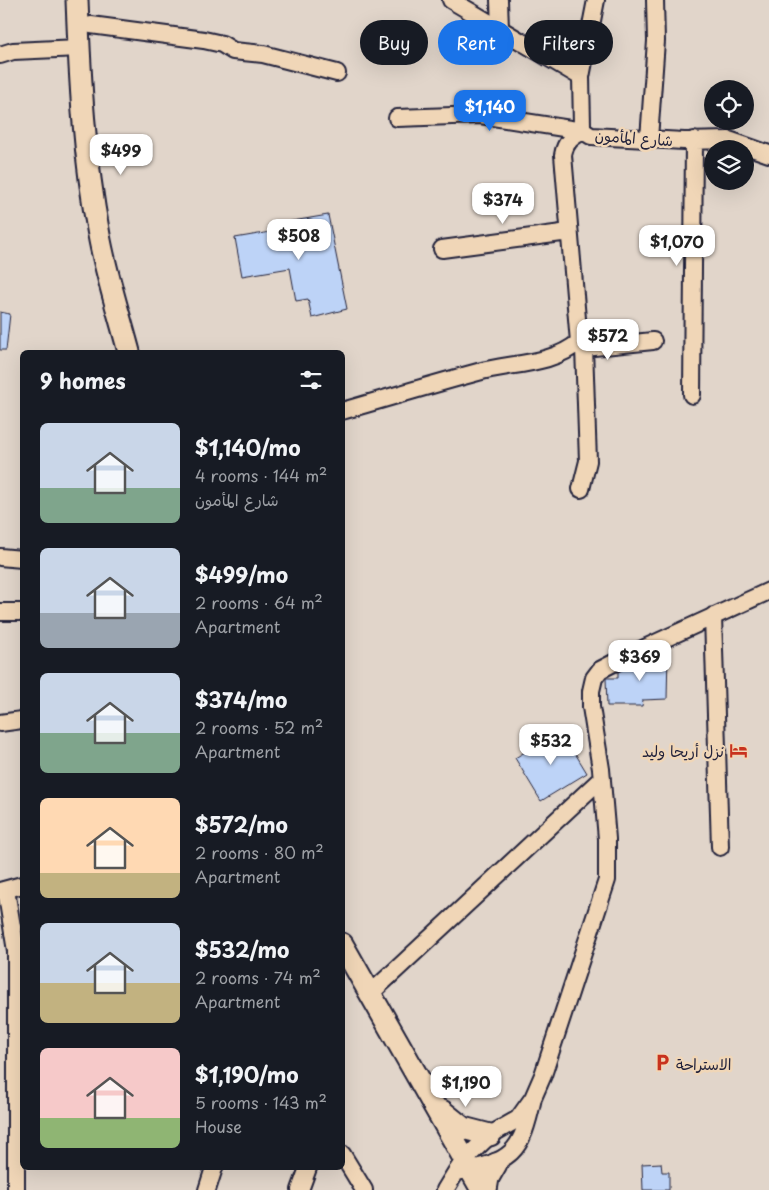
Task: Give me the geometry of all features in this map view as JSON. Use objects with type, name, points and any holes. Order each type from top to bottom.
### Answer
[{"type":"main road","points":[[77,0],[84,126],[93,203],[99,237],[128,350]]},
{"type":"main road","points":[[90,0],[104,185],[112,231],[142,350]]},
{"type":"main road","points":[[345,949],[431,1100],[460,1176]]},
{"type":"main road","points":[[345,968],[460,1176],[482,1190]]},
{"type":"main road","points":[[431,1100],[462,1128],[490,1135]]},
{"type":"main road","points":[[486,1190],[488,1178],[496,1164]]},
{"type":"street","points":[[451,0],[485,20]]},
{"type":"street","points":[[499,0],[500,20]]},
{"type":"street","name":"شارع المأمون","points":[[596,0],[581,77],[580,108],[583,131],[590,136],[729,140],[769,154]]},
{"type":"street","points":[[649,139],[656,41],[655,0]]},
{"type":"street","points":[[91,25],[204,40],[222,44],[232,51],[262,54],[337,73]]},
{"type":"street","points":[[514,37],[581,77]]},
{"type":"street","points":[[0,55],[13,51],[79,48]]},
{"type":"street","points":[[397,118],[480,115],[583,131]]},
{"type":"street","points":[[581,490],[588,462],[581,345],[563,155],[564,147],[571,138],[583,131]]},
{"type":"street","points":[[692,395],[694,140]]},
{"type":"street","points":[[442,249],[569,232]]},
{"type":"street","points":[[345,410],[480,372],[556,356],[581,345],[653,341]]},
{"type":"street","points":[[0,557],[20,559]]},
{"type":"street","points":[[460,1176],[490,1135],[518,1119],[533,1098],[544,1075],[607,880],[607,839],[602,778],[591,707],[591,690],[594,678],[600,670],[627,656],[769,591]]},
{"type":"street","points":[[0,612],[20,612]]},
{"type":"street","points":[[713,616],[720,847]]},
{"type":"street","points":[[0,723],[20,720]]},
{"type":"street","points":[[370,994],[602,778]]},
{"type":"street","points":[[16,1190],[16,951],[3,891],[20,885]]},
{"type":"street","points":[[460,1176],[496,1164],[514,1149],[526,1128],[533,1098]]},
{"type":"street","points":[[345,1159],[364,1190]]},
{"type":"street","points":[[207,1190],[213,1170]]},
{"type":"street","points":[[300,1190],[307,1170]]},
{"type":"building","points":[[328,215],[347,309],[312,318],[308,299],[296,301],[290,268],[242,276],[235,238],[282,230],[281,223]]},
{"type":"building","points":[[0,312],[10,314],[6,350],[0,350]]},
{"type":"building","points":[[664,650],[668,651],[667,699],[643,700],[642,706],[607,706],[606,678],[618,678],[618,672]]},
{"type":"building","points":[[561,730],[587,773],[541,801],[515,758]]},
{"type":"building","points":[[661,1163],[662,1172],[669,1172],[669,1190],[643,1190],[642,1164]]},
{"type":"place","name":"نزل أريحا وليد","points":[[738,750]]},
{"type":"place","name":"الاستراحة","points":[[662,1063]]}]
